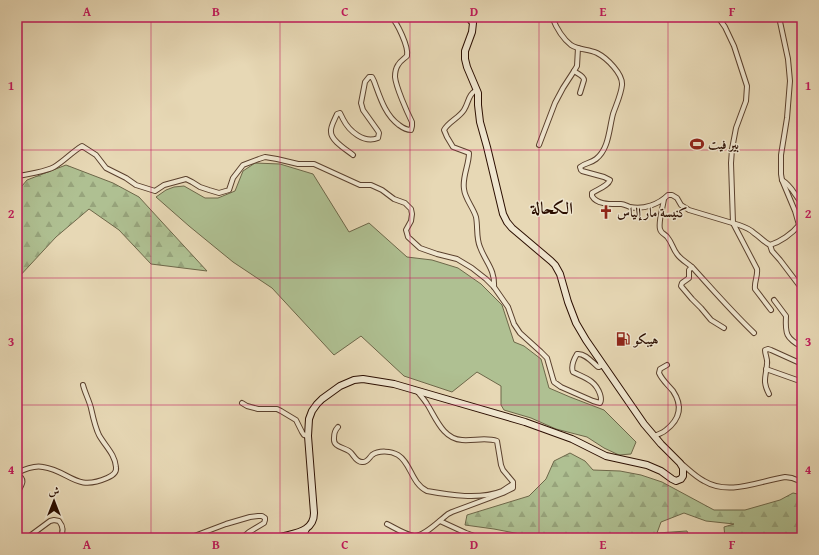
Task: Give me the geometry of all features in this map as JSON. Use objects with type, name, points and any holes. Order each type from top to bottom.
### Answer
[{"type":"main road","points":[[278,538],[302,531],[310,525],[314,518],[308,436],[309,419],[316,404],[330,392],[354,380],[363,379],[394,384],[525,422],[572,439],[606,456],[647,465],[661,471],[676,481],[681,479],[683,476],[683,468],[680,463],[644,424],[586,340],[576,323],[560,274],[555,265],[512,228],[503,214],[480,122],[478,93],[465,59],[465,51],[472,32],[473,23],[469,18],[465,17]]},
{"type":"street","points":[[353,155],[333,140],[331,129],[337,114],[340,113],[343,120],[358,136],[367,140],[378,138],[378,131],[363,110],[362,102],[365,82],[369,77],[372,77],[385,110],[394,122],[405,129],[410,130],[412,127],[412,122],[395,77],[398,65],[407,56],[408,50],[394,21],[390,17]]},
{"type":"street","points":[[552,17],[558,30],[570,44],[602,56],[620,74],[622,80],[622,87],[613,114],[606,146],[603,152],[593,161],[580,167],[580,170],[582,171],[610,180],[610,182],[592,193],[594,200],[614,205],[623,204],[634,207],[651,206],[659,203],[668,195],[672,195],[677,198],[681,205],[689,210],[697,214],[747,228],[765,243],[770,245],[776,243],[799,226]]},
{"type":"street","points":[[718,17],[725,27],[734,46],[747,86],[746,101],[736,128],[732,149],[733,223],[757,269],[754,283],[755,289],[770,310]]},
{"type":"street","points":[[779,17],[788,59],[790,81],[781,160],[782,180],[795,211],[799,226],[802,230]]},
{"type":"street","points":[[800,17],[802,22]]},
{"type":"street","points":[[539,145],[555,103],[574,71],[578,48]]},
{"type":"street","points":[[574,71],[584,78],[580,93]]},
{"type":"street","points":[[477,90],[471,94],[464,110],[444,130],[446,136],[454,146],[469,153],[464,180],[464,190],[476,217],[478,242],[493,274],[494,287]]},
{"type":"street","points":[[17,176],[25,176],[53,168],[82,146],[96,155],[106,168],[136,185],[155,191],[164,184],[186,179],[200,187],[219,193],[229,190],[233,178],[243,166],[259,158],[265,157],[298,164],[314,164],[360,184],[376,187],[394,199],[405,203],[412,212],[412,218],[406,230],[408,237],[412,242],[424,251],[455,258],[480,274],[494,287],[508,307],[514,324],[520,334],[547,358],[552,379],[557,384],[592,401],[600,403],[602,399],[594,383],[573,372],[572,368],[577,354],[581,354],[598,367],[601,366],[599,360]]},
{"type":"street","points":[[782,180],[791,186],[802,203]]},
{"type":"street","points":[[664,199],[660,229],[668,237],[677,255],[692,267],[731,310],[754,332]]},
{"type":"street","points":[[770,245],[772,251],[802,289]]},
{"type":"street","points":[[692,267],[689,270],[689,278],[682,283],[681,286],[711,320],[724,328]]},
{"type":"street","points":[[774,300],[786,316],[785,326],[787,334],[802,347]]},
{"type":"street","points":[[769,394],[766,389],[765,382],[767,363],[765,352],[766,349],[774,351],[802,364]]},
{"type":"street","points":[[655,436],[666,430],[677,418],[679,412],[679,406],[675,395],[659,373],[660,370],[667,365]]},
{"type":"street","points":[[766,369],[802,381]]},
{"type":"street","points":[[17,493],[23,480],[17,474],[27,468],[37,466],[52,469],[75,481],[88,483],[99,482],[115,473],[116,466],[113,457],[99,436],[91,406],[83,385]]},
{"type":"street","points":[[387,524],[413,536],[418,536],[425,533],[455,510],[513,488],[512,481],[503,470],[497,441],[492,439],[460,440],[453,438],[446,433],[416,391]]},
{"type":"street","points":[[242,403],[258,409],[281,410],[296,420],[304,435],[308,436]]},
{"type":"street","points":[[338,427],[334,433],[334,443],[336,445],[350,451],[355,458],[361,462],[367,461],[372,455],[378,453],[392,452],[400,457],[416,483],[427,491],[459,496],[482,496],[501,491],[513,484]]},
{"type":"street","points":[[680,463],[705,482],[715,486],[737,487],[785,477],[802,482]]},
{"type":"street","points":[[189,538],[250,517],[262,516],[265,518],[264,523],[242,538]]},
{"type":"street","points":[[27,538],[50,521],[54,520],[59,521],[62,524],[63,530],[60,538]]},
{"type":"street","points":[[440,521],[480,538]]},
{"type":"street","points":[[302,538],[307,528]]},
{"type":"street","points":[[425,533],[429,538]]},
{"type":"green space","points":[[255,163],[280,164],[313,174],[349,232],[369,223],[407,257],[432,260],[458,268],[481,284],[502,305],[514,342],[524,346],[541,359],[549,388],[604,410],[636,442],[631,454],[619,455],[604,448],[587,437],[556,429],[531,418],[504,410],[501,405],[501,386],[477,372],[452,392],[404,376],[361,336],[334,355],[272,288],[233,262],[156,197],[166,190],[184,186],[205,198],[218,198],[235,191],[243,171]]},
{"type":"green space","points":[[66,165],[113,183],[139,197],[207,271],[151,264],[119,230],[89,209],[56,237],[17,279],[17,192],[27,180]]},
{"type":"green space","points":[[570,453],[585,461],[593,470],[620,471],[641,475],[662,482],[714,510],[745,510],[780,500],[793,493],[802,495],[802,538],[725,538],[724,527],[734,524],[706,521],[684,513],[661,522],[657,533],[687,531],[690,538],[551,538],[465,525],[467,515],[529,496],[546,479],[554,461]]},
{"type":"place","name":"بير فيت","points":[[697,144]]},
{"type":"place","name":"كنيسة مار إلياس","points":[[606,212]]},
{"type":"place","name":"هيبكو","points":[[623,339]]},
{"type":"district","name":"الكحالة","points":[[552,208]]}]
